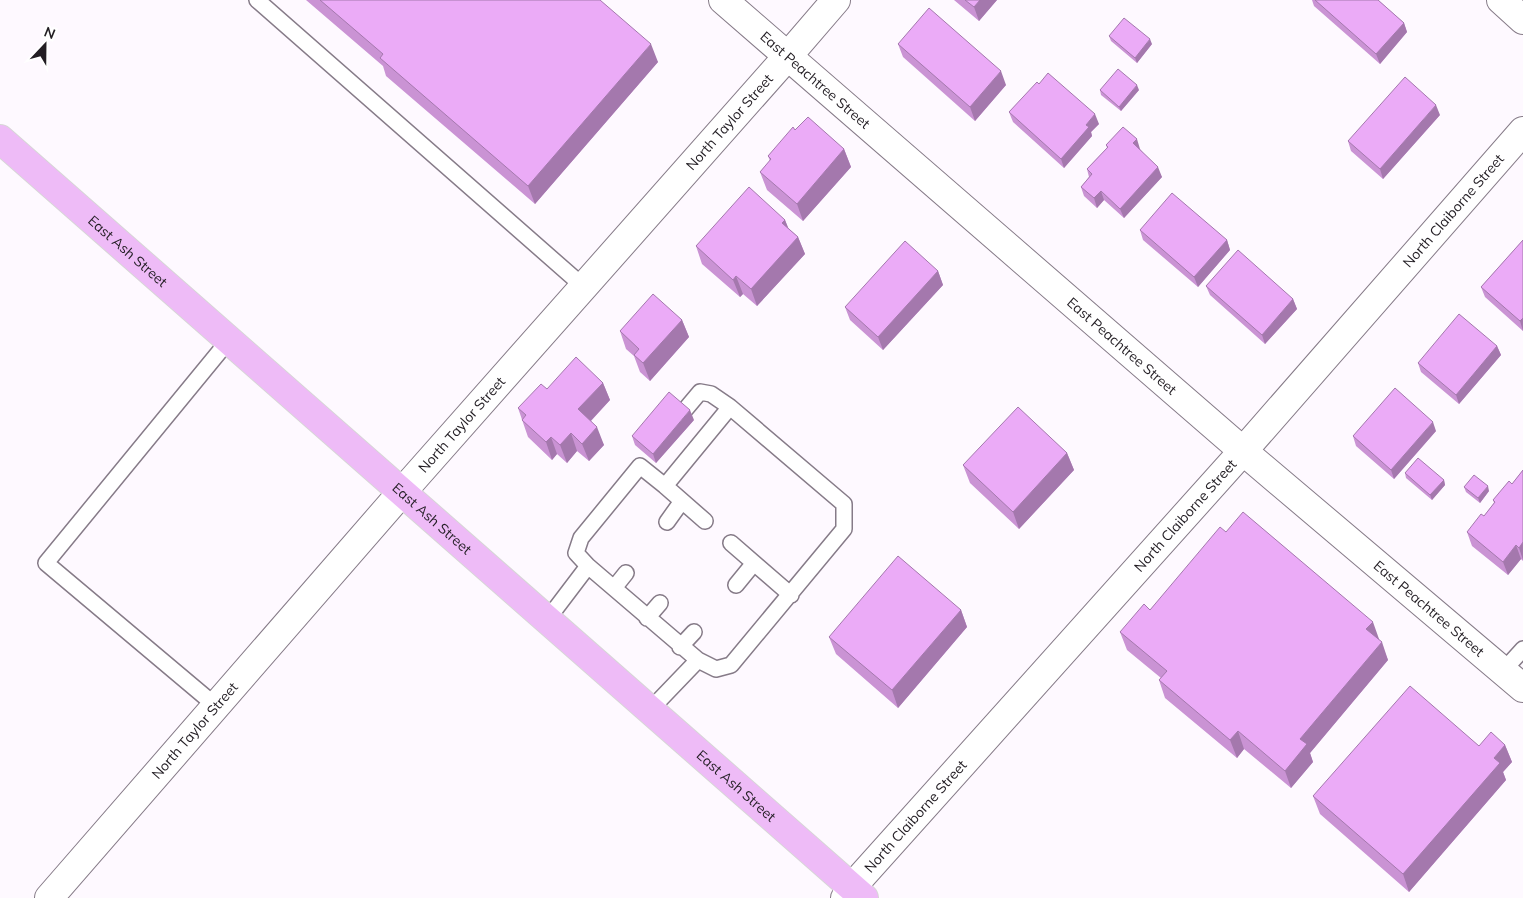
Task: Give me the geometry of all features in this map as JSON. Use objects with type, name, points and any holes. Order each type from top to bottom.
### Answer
[{"type":"main road","name":"East Ash Street","points":[[0,139],[650,710],[854,894]]},
{"type":"street","name":"East Peachtree Street","points":[[723,0],[1243,451],[1513,680]]},
{"type":"street","name":"North Taylor Street","points":[[49,898],[402,492],[836,0]]},
{"type":"street","points":[[1501,0],[1523,20]]},
{"type":"street","name":"North Claiborne Street","points":[[854,894],[1523,131]]},
{"type":"lane","points":[[257,0],[584,286]]},
{"type":"lane","points":[[216,706],[46,563],[229,340]]},
{"type":"lane","points":[[684,411],[700,392],[711,394],[730,406],[844,504],[844,529],[731,665],[716,669],[698,660],[680,647],[576,554],[582,538],[644,461],[665,486],[705,521]]},
{"type":"lane","points":[[665,486],[730,406]]},
{"type":"lane","points":[[666,522],[682,501]]},
{"type":"lane","points":[[731,543],[790,595]]},
{"type":"lane","points":[[736,585],[754,563]]},
{"type":"lane","points":[[547,620],[588,566]]},
{"type":"lane","points":[[614,588],[626,573]]},
{"type":"lane","points":[[648,618],[660,603]]},
{"type":"lane","points":[[680,647],[694,632]]},
{"type":"lane","points":[[1513,680],[1523,649]]},
{"type":"lane","points":[[650,710],[698,660]]},
{"type":"building","points":[[320,0],[600,0],[651,44],[528,186],[380,58],[383,54]]},
{"type":"building","points":[[965,0],[980,0],[974,7]]},
{"type":"building","points":[[1315,0],[1378,0],[1404,23],[1376,54]]},
{"type":"building","points":[[929,8],[1001,71],[970,107],[898,44]]},
{"type":"building","points":[[1124,18],[1150,39],[1135,58],[1109,36]]},
{"type":"building","points":[[1118,69],[1137,85],[1119,107],[1100,90]]},
{"type":"building","points":[[1048,73],[1095,114],[1086,125],[1089,127],[1061,159],[1009,112]]},
{"type":"building","points":[[1405,77],[1436,105],[1380,169],[1348,141]]},
{"type":"building","points":[[808,117],[844,149],[797,204],[760,172],[771,159],[768,156],[793,127],[795,130]]},
{"type":"building","points":[[1123,127],[1137,139],[1133,143],[1158,167],[1120,209],[1101,191],[1094,198],[1081,187],[1092,174],[1087,169],[1108,147],[1106,145]]},
{"type":"building","points":[[749,187],[785,220],[782,223],[798,237],[751,289],[736,276],[733,280],[696,246]]},
{"type":"building","points":[[1172,193],[1227,240],[1194,277],[1140,230]]},
{"type":"building","points":[[1523,240],[1523,318],[1520,321],[1481,287]]},
{"type":"building","points":[[905,241],[938,271],[878,337],[845,307]]},
{"type":"building","points":[[1238,250],[1293,299],[1262,335],[1206,286]]},
{"type":"building","points":[[653,294],[682,320],[643,363],[634,355],[639,349],[620,331]]},
{"type":"building","points":[[1459,314],[1497,346],[1456,395],[1418,363]]},
{"type":"building","points":[[576,357],[603,383],[578,409],[597,427],[582,444],[571,433],[560,445],[551,437],[546,442],[522,420],[526,415],[518,408],[541,384],[547,389]]},
{"type":"building","points":[[1395,388],[1433,422],[1391,470],[1353,436]]},
{"type":"building","points":[[669,392],[690,410],[653,454],[632,436]]},
{"type":"building","points":[[1018,407],[1067,453],[1013,512],[963,465]]},
{"type":"building","points":[[1418,458],[1444,480],[1430,495],[1405,473]]},
{"type":"building","points":[[1523,470],[1523,542],[1519,548],[1516,545],[1503,562],[1467,532],[1481,514],[1484,516],[1495,502],[1493,500],[1509,481],[1512,484]]},
{"type":"building","points":[[1474,475],[1488,486],[1478,498],[1464,487]]},
{"type":"building","points":[[1243,512],[1373,622],[1366,629],[1382,642],[1300,739],[1307,744],[1285,771],[1238,731],[1230,740],[1159,680],[1167,671],[1120,632],[1144,604],[1150,610],[1220,527],[1226,532]]},
{"type":"building","points":[[898,556],[961,610],[892,690],[829,637]]},
{"type":"building","points":[[1410,686],[1479,746],[1491,732],[1505,745],[1494,758],[1500,763],[1403,874],[1313,796]]}]
